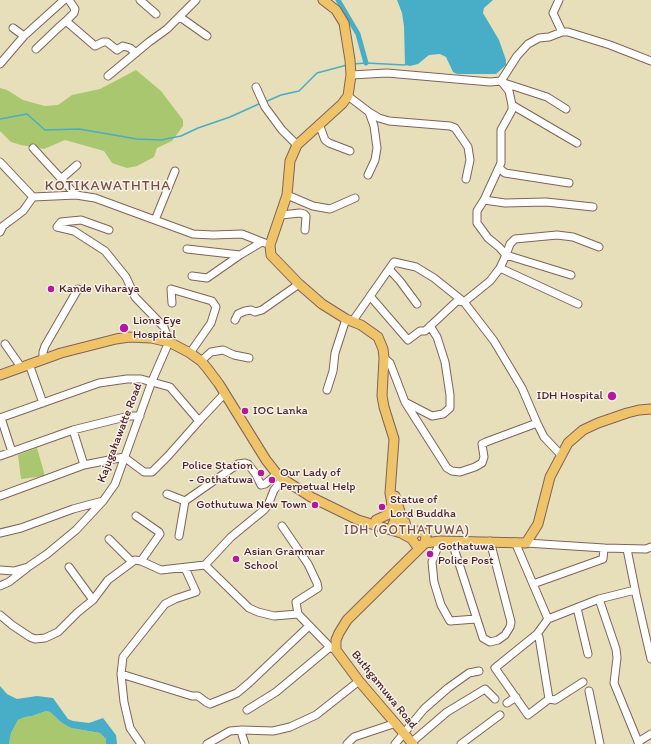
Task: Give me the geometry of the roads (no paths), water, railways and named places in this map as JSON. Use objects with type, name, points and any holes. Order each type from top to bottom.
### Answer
[{"type":"main road","points":[[323,0],[336,10],[344,23],[350,68],[348,96],[342,104],[297,145],[290,161],[287,195],[281,215],[266,243],[274,259],[322,304],[349,321],[361,325],[378,337],[383,349],[384,358],[382,396],[394,439],[390,492],[399,526],[416,545],[420,546],[424,543],[440,541],[526,543],[538,524],[550,477],[568,444],[583,430],[598,423],[627,413],[651,409]]},
{"type":"main road","points":[[0,375],[25,365],[81,347],[129,337],[151,338],[169,342],[190,353],[201,361],[214,376],[266,460],[280,476],[311,498],[358,520],[399,526]]},
{"type":"main road","points":[[391,485],[399,526]]},
{"type":"main road","points":[[376,520],[388,514],[392,504]]},
{"type":"main road","points":[[350,516],[376,520],[421,532],[440,541]]},
{"type":"main road","points":[[412,541],[412,536],[421,532]]},
{"type":"main road","points":[[421,532],[426,540],[424,543]]},
{"type":"main road","name":"Buthgamuwa Road","points":[[408,559],[412,541]]},
{"type":"main road","name":"Buthgamuwa Road","points":[[412,743],[333,648],[339,633],[347,620],[424,543]]},
{"type":"street","points":[[0,64],[24,36],[64,0]]},
{"type":"street","points":[[36,49],[74,13],[75,9],[70,0]]},
{"type":"street","points":[[140,0],[156,14]]},
{"type":"street","points":[[108,76],[148,42],[167,30],[196,0]]},
{"type":"street","points":[[558,0],[553,13],[562,32]]},
{"type":"street","points":[[180,18],[207,36]]},
{"type":"street","points":[[66,21],[96,46],[103,42],[107,42],[117,50],[125,47],[136,53]]},
{"type":"street","points":[[13,28],[24,36]]},
{"type":"street","points":[[501,82],[517,56],[528,44],[539,38],[549,37],[562,32],[568,32],[651,61]]},
{"type":"street","points":[[350,68],[386,73],[501,82],[547,97],[566,110]]},
{"type":"street","points":[[501,82],[508,91],[512,110],[501,130],[501,163],[484,200],[477,211],[477,223],[488,238],[506,255],[571,275]]},
{"type":"street","points":[[256,88],[262,98],[264,107],[282,130],[297,145]]},
{"type":"street","points":[[348,96],[369,112],[379,118],[389,121],[450,126],[455,128],[468,147],[470,160],[466,178]]},
{"type":"street","points":[[512,105],[577,143]]},
{"type":"street","points":[[368,175],[375,160],[377,148],[374,126],[369,112]]},
{"type":"street","points":[[319,124],[325,140],[350,151]]},
{"type":"street","points":[[33,148],[76,195]]},
{"type":"street","points":[[0,162],[33,198]]},
{"type":"street","points":[[61,179],[77,166]]},
{"type":"street","points":[[499,168],[505,174],[569,183]]},
{"type":"street","points":[[155,220],[175,171]]},
{"type":"street","points":[[0,232],[3,226],[22,211],[33,198],[76,195],[95,198],[193,234],[242,234],[266,243]]},
{"type":"street","points":[[287,195],[313,206],[330,209],[355,198]]},
{"type":"street","points":[[484,200],[505,203],[546,202],[593,207]]},
{"type":"street","points":[[281,215],[304,214],[306,216],[305,230]]},
{"type":"street","points":[[109,230],[81,220],[61,222],[57,227],[74,231],[106,251],[126,276],[135,297],[164,327],[169,342]]},
{"type":"street","points":[[370,296],[408,340],[420,331],[425,330],[457,301],[464,302],[490,281],[500,268],[510,244],[515,239],[557,235],[573,237],[599,247]]},
{"type":"street","points":[[192,276],[207,278],[240,256],[266,243]]},
{"type":"street","points":[[187,250],[240,256]]},
{"type":"street","points":[[327,390],[333,371],[335,353],[349,321],[370,296],[394,262],[416,267],[434,278],[464,302],[498,348],[522,388],[544,437],[561,455]]},
{"type":"street","points":[[500,268],[578,304]]},
{"type":"street","points":[[389,269],[417,304]]},
{"type":"street","points":[[235,320],[238,314],[245,311],[251,310],[255,312],[262,310],[299,284]]},
{"type":"street","points":[[43,359],[42,352],[45,346],[78,289]]},
{"type":"street","points":[[172,303],[171,289],[212,302],[216,307],[211,323],[190,353]]},
{"type":"street","points":[[405,402],[432,416],[443,414],[450,408],[450,395],[445,362],[437,336],[430,326]]},
{"type":"street","name":"Kajugahawatte Road","points":[[0,570],[14,571],[28,567],[47,554],[76,530],[103,501],[115,484],[152,381],[169,342]]},
{"type":"street","points":[[5,344],[25,365],[43,403]]},
{"type":"street","points":[[201,361],[211,352],[223,350],[234,355],[249,358]]},
{"type":"street","points":[[384,358],[390,364],[405,402],[447,468],[452,471],[460,472],[482,463],[484,457],[482,444],[537,423]]},
{"type":"street","points":[[12,452],[0,418],[100,383],[127,379],[141,379],[170,387],[199,421]]},
{"type":"street","points":[[0,496],[84,465],[124,457],[144,472],[152,472],[225,393]]},
{"type":"street","points":[[0,456],[73,430],[129,416],[140,416]]},
{"type":"street","points":[[73,430],[84,465]]},
{"type":"street","points":[[179,536],[185,501],[238,464],[248,464],[262,485],[280,476]]},
{"type":"street","points":[[0,614],[30,638],[45,638],[58,632],[78,612],[93,600],[108,580],[135,560],[141,561],[161,570],[205,565],[231,537],[264,510],[268,505],[280,476]]},
{"type":"street","points":[[166,494],[185,501]]},
{"type":"street","points":[[0,534],[21,528],[73,508],[103,501]]},
{"type":"street","points":[[136,516],[160,534],[141,561]]},
{"type":"street","points":[[247,710],[276,692],[333,648],[298,614],[296,602],[318,588],[308,564],[282,526]]},
{"type":"street","points":[[109,539],[132,562]]},
{"type":"street","points":[[440,541],[432,562],[434,582],[441,605],[450,621],[476,619]]},
{"type":"street","points":[[452,542],[483,638],[490,642],[498,640],[510,627],[510,616],[490,541]]},
{"type":"street","points":[[515,542],[548,619]]},
{"type":"street","points":[[526,543],[627,549],[646,549],[651,547]]},
{"type":"street","points":[[533,584],[603,558],[604,548]]},
{"type":"street","points":[[627,549],[651,659]]},
{"type":"street","points":[[205,565],[249,608],[274,616],[298,614]]},
{"type":"street","points":[[69,566],[93,600]]},
{"type":"street","points":[[0,586],[9,582],[28,567]]},
{"type":"street","points":[[141,744],[130,728],[124,702],[121,674],[123,658],[165,604],[196,592],[185,568]]},
{"type":"street","points":[[549,698],[528,715],[495,668],[537,634],[548,619],[599,599],[635,590]]},
{"type":"street","points":[[599,599],[616,649],[617,658],[614,683],[639,743],[651,734]]},
{"type":"street","points":[[577,608],[588,654]]},
{"type":"street","points":[[121,674],[192,696],[198,696],[210,704],[237,692],[250,683],[309,626]]},
{"type":"street","points":[[537,634],[539,637],[549,698]]},
{"type":"street","points":[[395,744],[424,709],[448,688],[470,673],[479,671]]},
{"type":"street","points":[[207,744],[230,731],[273,731],[290,727],[316,715],[359,681]]},
{"type":"street","points":[[549,698],[555,700],[583,682]]},
{"type":"street","points":[[412,743],[446,712],[485,689],[495,698]]},
{"type":"street","points":[[589,691],[600,744]]},
{"type":"street","points":[[507,703],[516,697]]},
{"type":"street","points":[[461,744],[500,716]]},
{"type":"street","points":[[347,744],[354,737],[396,724]]},
{"type":"street","points":[[242,730],[245,744]]},
{"type":"water","points":[[397,0],[493,0],[484,8],[483,13],[499,40],[506,60],[506,65],[496,74],[457,74],[453,72],[446,57],[440,54],[429,55],[418,64],[410,66],[405,65],[404,26],[402,13]]},
{"type":"water","points":[[0,686],[7,694],[17,699],[37,696],[53,698],[68,719],[73,721],[89,723],[103,718],[116,735],[117,744],[106,744],[106,739],[100,733],[71,728],[62,723],[50,712],[46,711],[18,720],[11,733],[9,744],[0,744]]},
{"type":"waterway","points":[[338,0],[358,34],[366,63]]},
{"type":"waterway","points":[[353,64],[366,63],[405,65]]},
{"type":"waterway","points":[[265,102],[281,95],[299,91],[317,73],[347,65]]},
{"type":"waterway","points":[[0,119],[27,114],[45,130],[79,129],[137,139],[161,140],[181,136],[261,103]]},
{"type":"place","name":"Kande Viharaya","points":[[51,289]]},
{"type":"place","name":"Lions Eye Hospital","points":[[124,328]]},
{"type":"place","name":"IDH Hospital","points":[[612,396]]},
{"type":"place","name":"IOC Lanka","points":[[245,411]]},
{"type":"place","name":"Police Station - Gothatuwa","points":[[261,473]]},
{"type":"place","name":"Our Lady of Perpetual Help","points":[[272,480]]},
{"type":"place","name":"Gothutuwa New Town","points":[[315,505]]},
{"type":"place","name":"Statue of Lord Buddha","points":[[382,507]]},
{"type":"place","name":"Gothatuwa Police Post","points":[[430,554]]},
{"type":"place","name":"Asian Grammar School","points":[[236,559]]},
{"type":"district","name":"KOTIKAWATHTHA","points":[[108,186]]},
{"type":"district","name":"IDH (GOTHATUWA)","points":[[407,531]]}]
